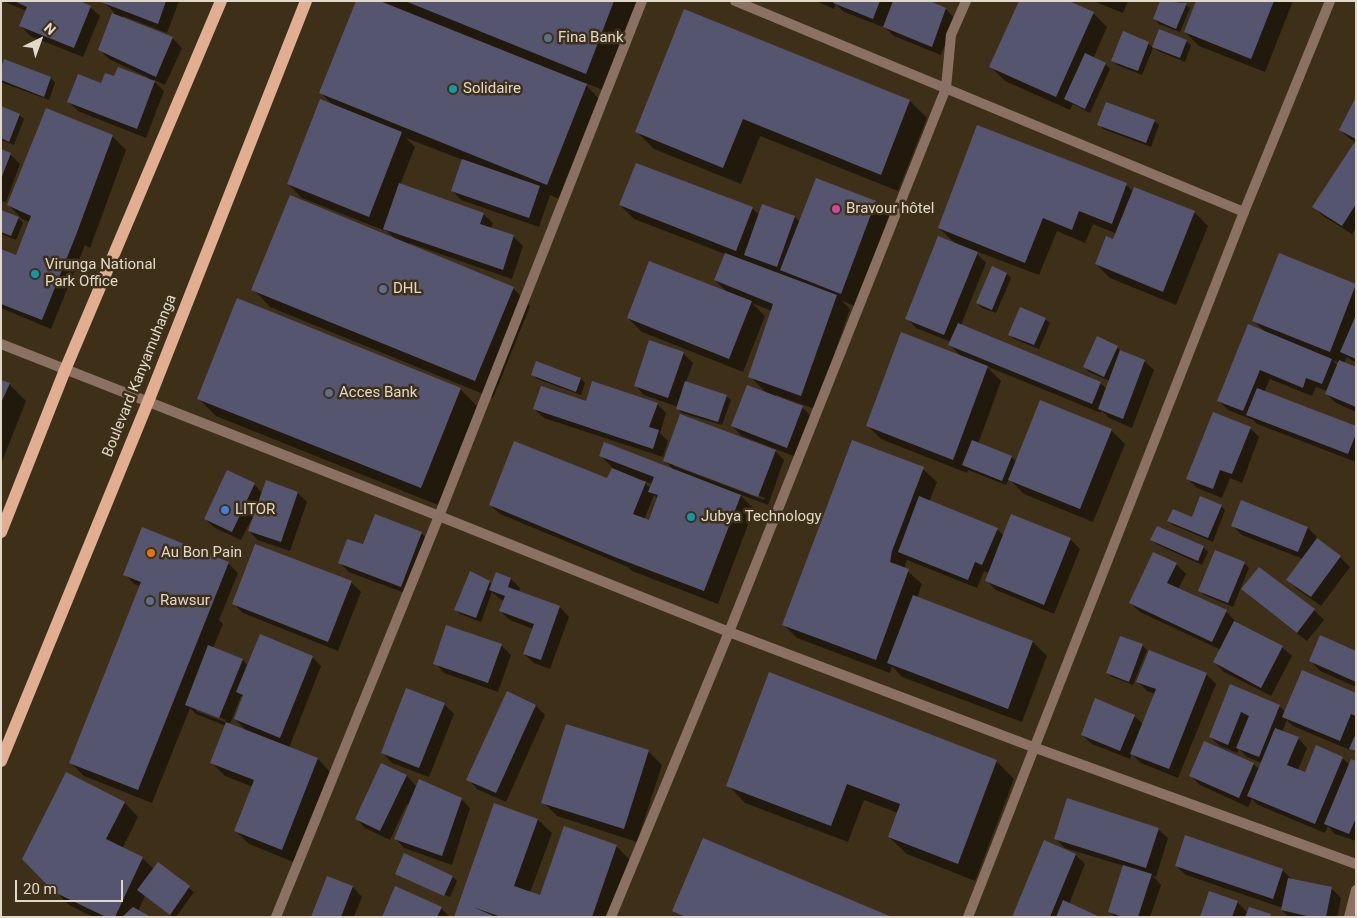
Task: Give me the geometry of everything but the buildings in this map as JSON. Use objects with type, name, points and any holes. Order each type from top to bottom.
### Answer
[{"type":"main road","points":[[1,532],[65,370],[221,1]]},
{"type":"main road","name":"Boulevard Kanyamuhanga","points":[[1,761],[148,402],[306,1]]},
{"type":"street","points":[[276,917],[439,516],[642,1]]},
{"type":"street","points":[[735,1],[1244,212]]},
{"type":"street","points":[[611,917],[728,632],[946,88],[951,35],[966,1]]},
{"type":"street","points":[[968,917],[1244,212],[1330,1]]},
{"type":"street","points":[[1,344],[728,632],[1033,747],[1356,864]]},
{"type":"street","points":[[1349,917],[1356,890]]},
{"type":"place","name":"Fina Bank","points":[[548,38]]},
{"type":"place","name":"Solidaire","points":[[453,89]]},
{"type":"place","name":"Bravour hôtel","points":[[836,209]]},
{"type":"place","name":"Virunga National Park Office","points":[[35,274]]},
{"type":"place","name":"DHL","points":[[383,289]]},
{"type":"place","name":"Acces Bank","points":[[329,393]]},
{"type":"place","name":"LITOR","points":[[225,510]]},
{"type":"place","name":"Jubya Technology","points":[[691,517]]},
{"type":"place","name":"Au Bon Pain","points":[[151,553]]},
{"type":"place","name":"Rawsur","points":[[150,601]]}]
